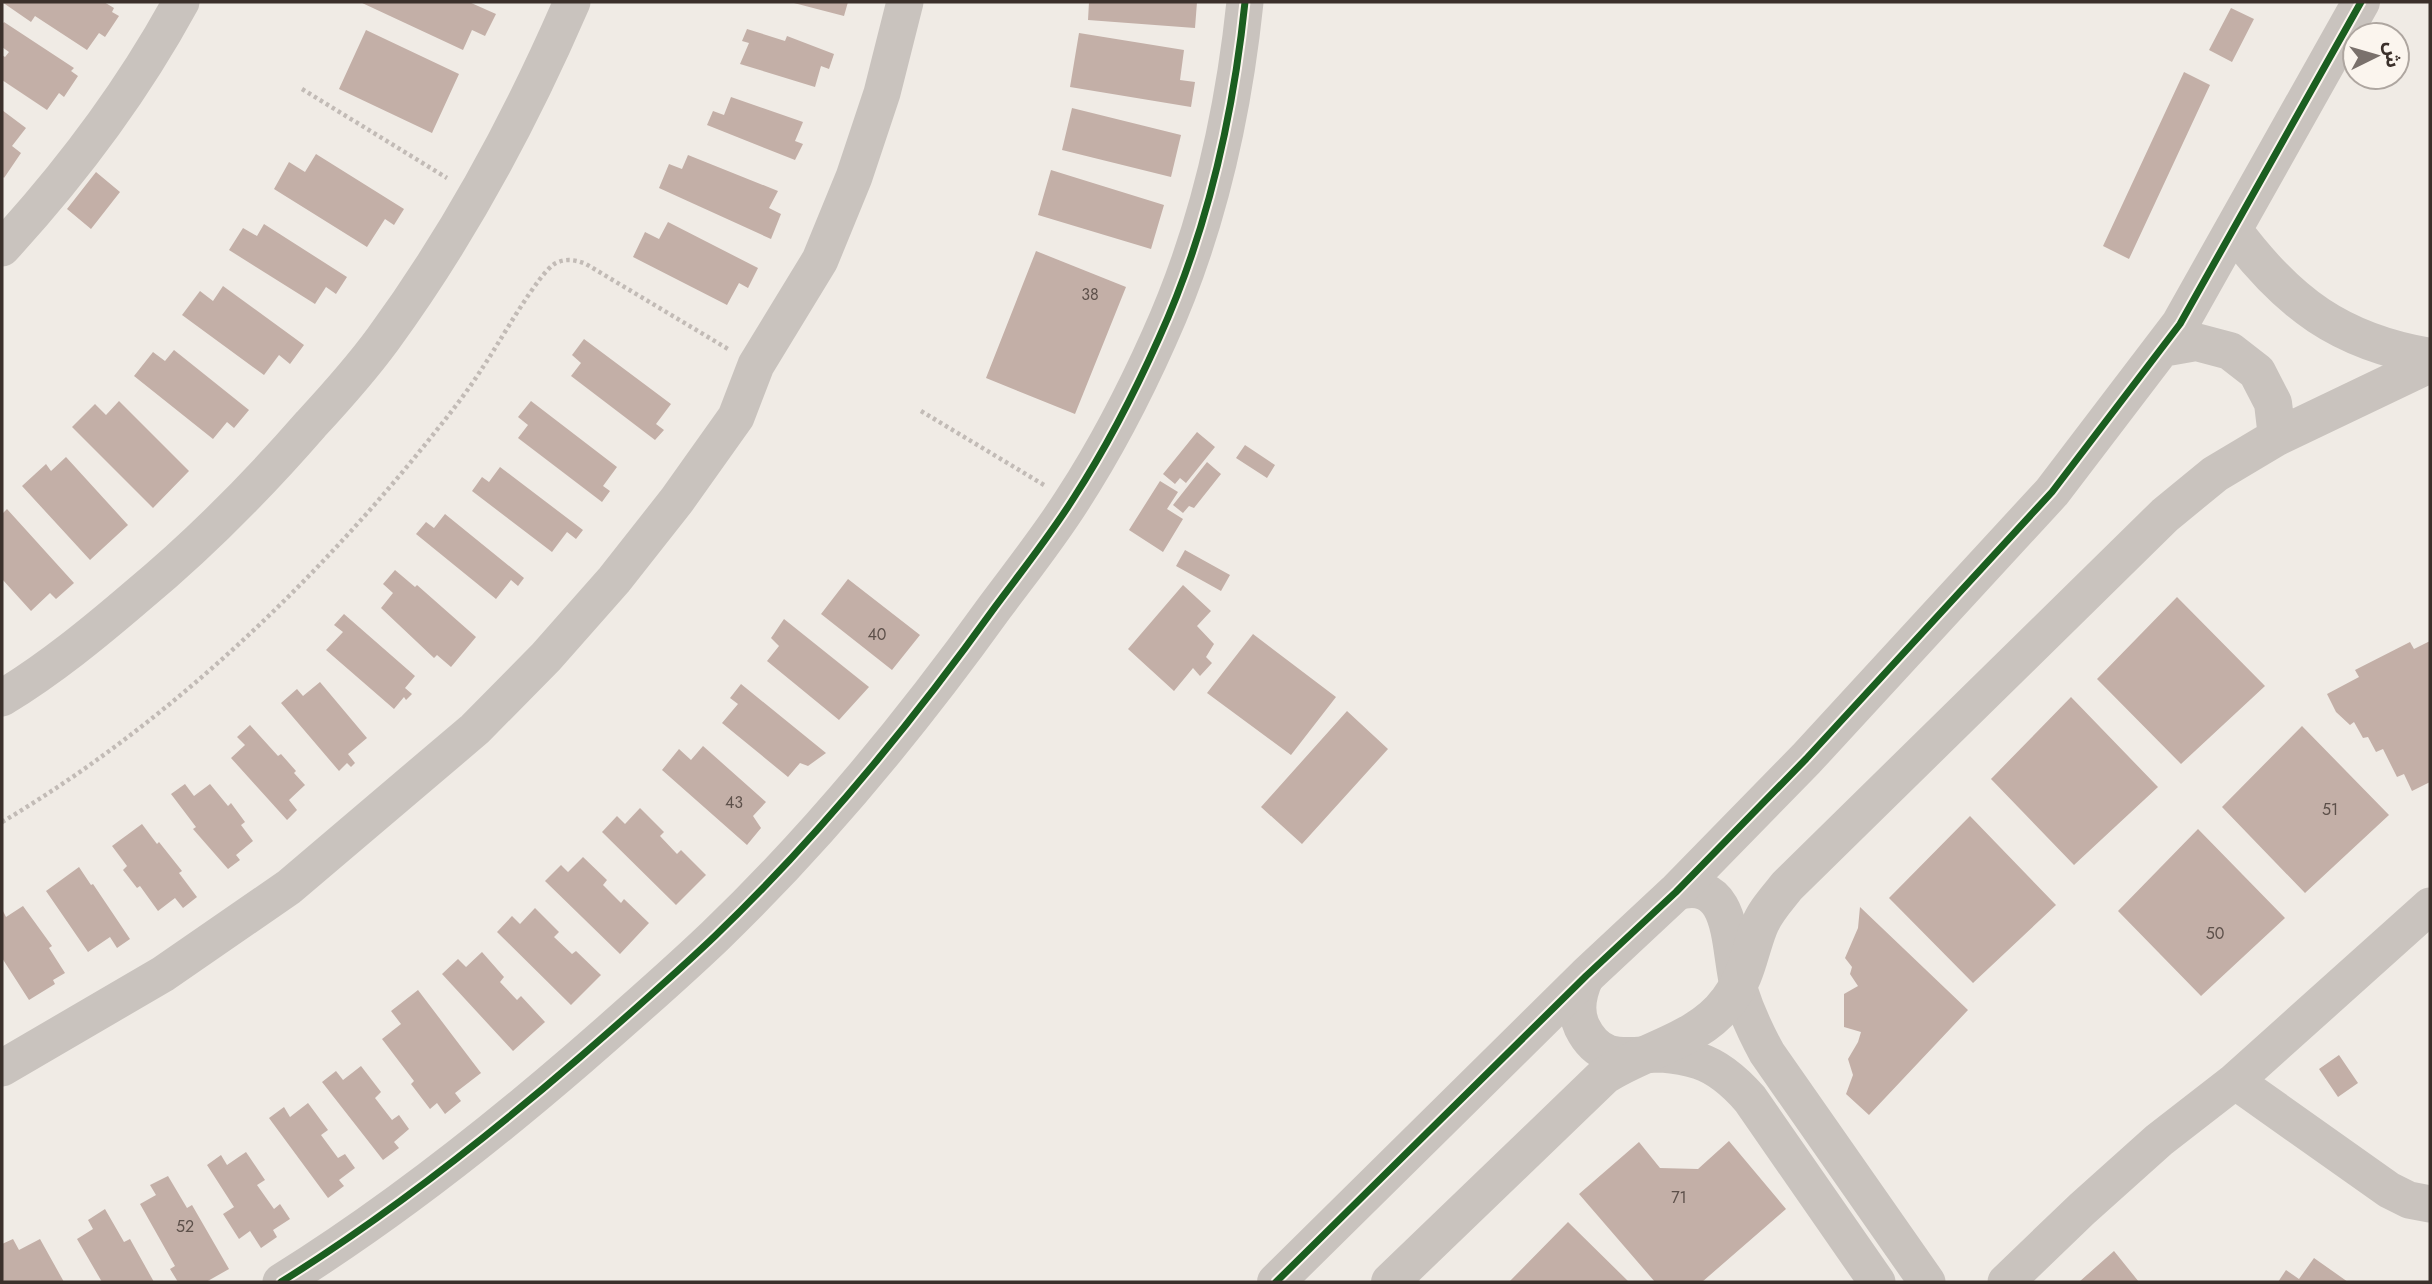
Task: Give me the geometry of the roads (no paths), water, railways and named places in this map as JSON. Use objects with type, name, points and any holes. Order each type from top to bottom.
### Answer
[{"type":"street","points":[[2,248],[43,203],[107,122],[181,2]]},
{"type":"street","points":[[2,698],[96,631],[177,562],[254,488],[382,340],[429,271],[510,134],[548,59],[572,2]]},
{"type":"street","points":[[2,1068],[163,974],[289,887],[475,729],[614,580],[677,500],[736,417],[756,365],[820,260],[854,177],[882,93],[905,2]]},
{"type":"street","points":[[281,1282],[394,1207],[503,1124],[648,998],[717,934],[827,818],[905,727],[962,653],[1072,501],[1120,421],[1160,336],[1194,249],[1220,158],[1238,66],[1245,2]]},
{"type":"street","points":[[1276,1282],[1586,976],[1676,892],[1806,759],[2052,492],[2180,324],[2361,2]]},
{"type":"street","points":[[2234,231],[2259,265],[2289,295],[2322,319],[2360,338],[2400,352],[2430,357]]},
{"type":"street","points":[[2162,348],[2196,342],[2230,351],[2257,372],[2273,403],[2277,437]]},
{"type":"street","points":[[1390,1282],[1588,1090],[1620,1065],[1707,1023],[1728,1003],[1747,970],[1760,924],[1787,886],[2165,514],[2214,474],[2277,437],[2430,364]]},
{"type":"street","points":[[1676,892],[1687,889],[1710,894],[1724,911],[1738,987],[1767,1053],[1927,1282]]},
{"type":"street","points":[[2007,1282],[2082,1209],[2159,1140],[2235,1081],[2430,906]]},
{"type":"street","points":[[1586,976],[1577,1005],[1579,1020],[1595,1046],[1609,1054],[1623,1057],[1660,1054],[1701,1061],[1720,1070],[1736,1083],[1750,1099],[1877,1282]]},
{"type":"street","points":[[2235,1081],[2389,1190],[2430,1204]]}]
